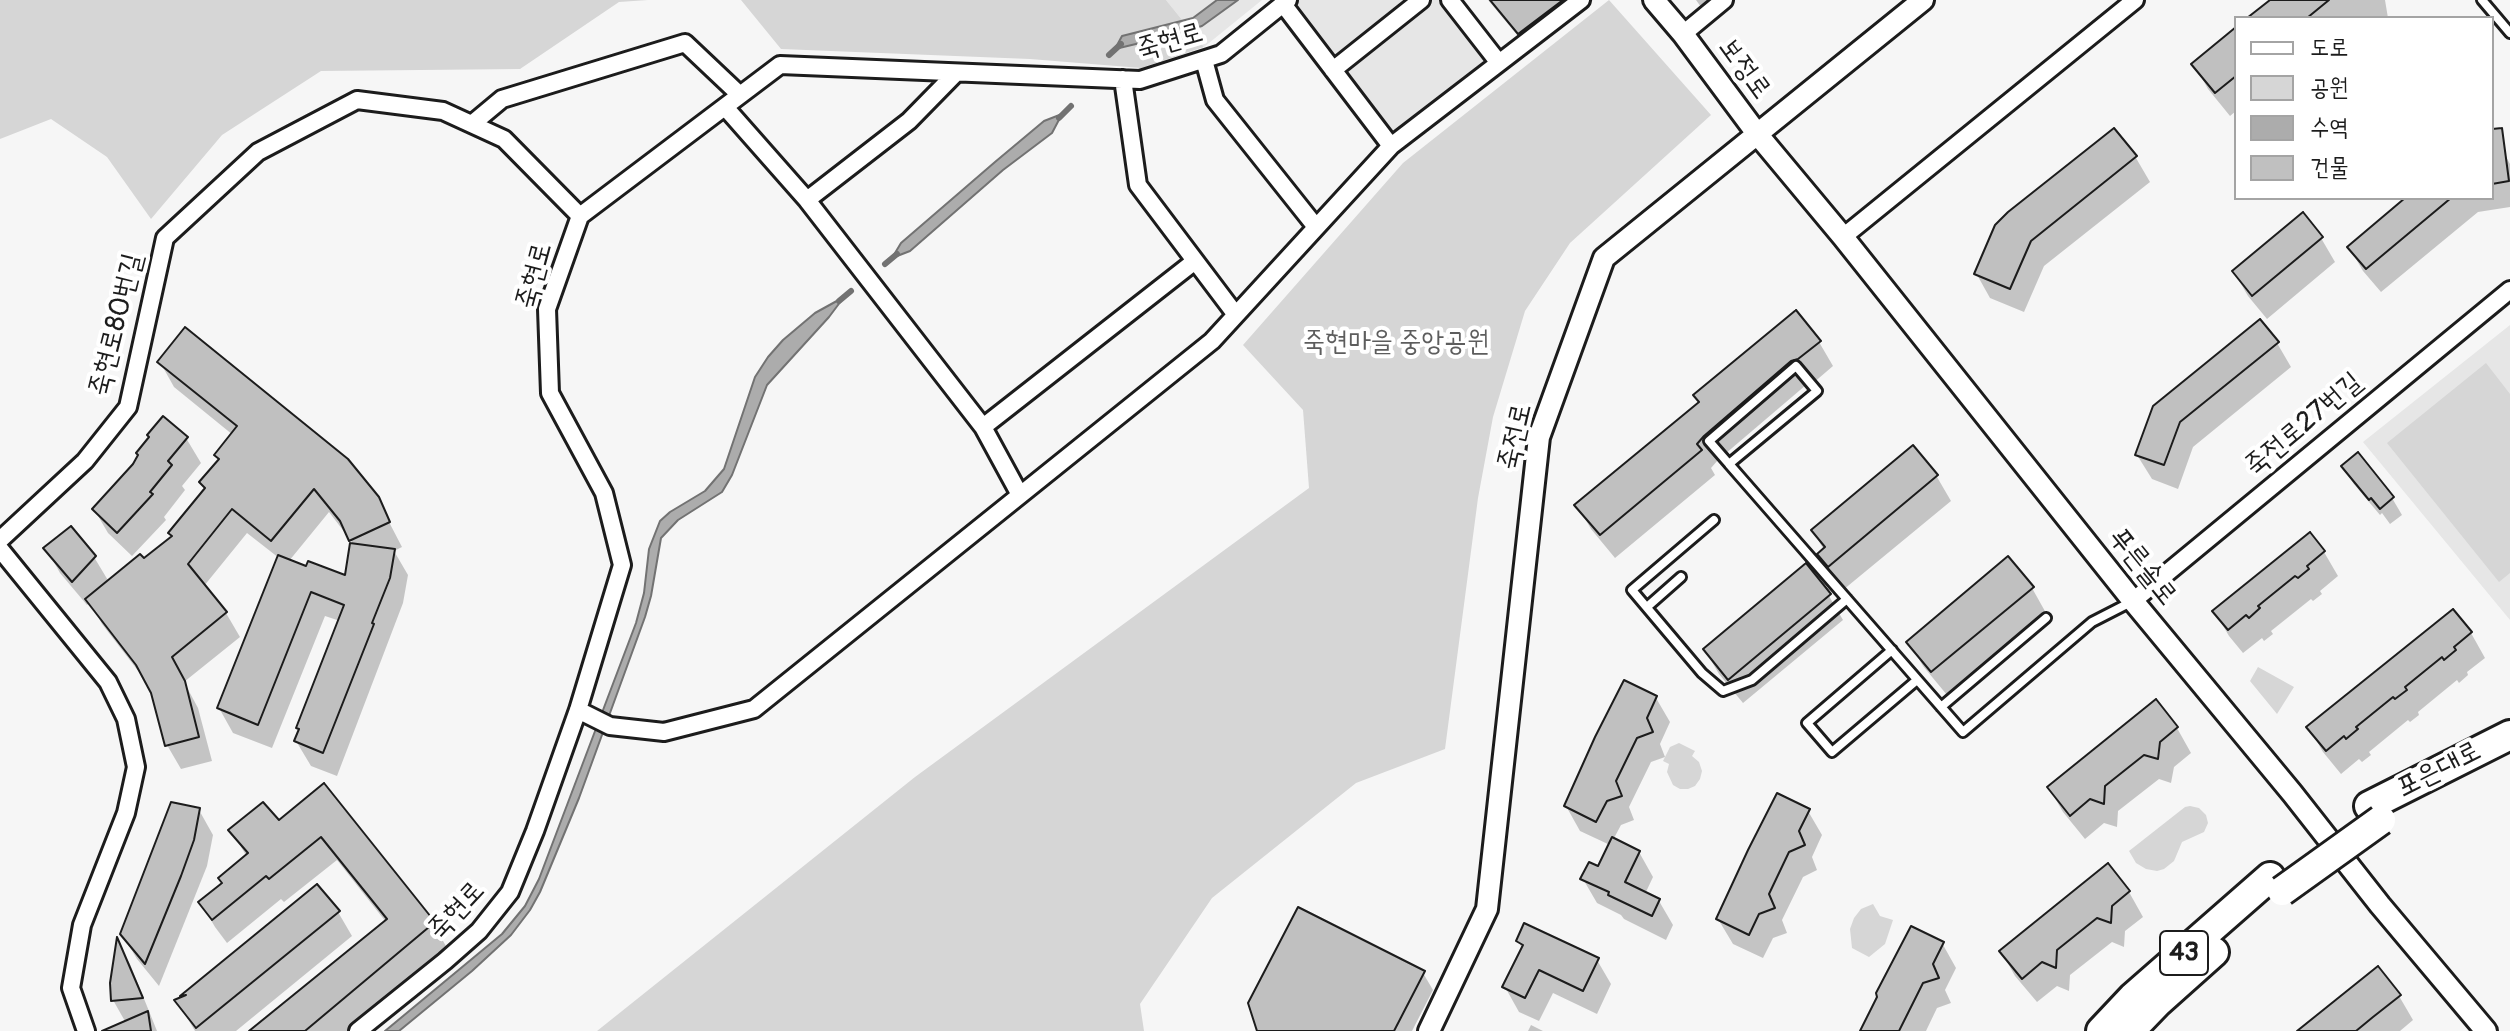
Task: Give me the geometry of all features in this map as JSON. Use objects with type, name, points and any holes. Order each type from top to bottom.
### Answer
[{"type":"highway","name":"포은대로","points":[[2375,813],[2510,735]]},
{"type":"highway","name":"포은대로","points":[[2375,813],[2510,756]]},
{"type":"highway","name":"43","points":[[2101,1031],[2133,997],[2276,884],[2375,813]]},
{"type":"highway","name":"43","points":[[2130,1031],[2276,884]]},
{"type":"street","points":[[1333,70],[1421,0]]},
{"type":"street","points":[[1450,0],[1499,63]]},
{"type":"street","points":[[578,710],[602,723],[664,732],[754,709],[1212,341],[1391,146],[1581,0]]},
{"type":"street","name":"보정로","points":[[1654,0],[1758,135]]},
{"type":"street","points":[[1683,34],[1724,0]]},
{"type":"street","name":"죽전로","points":[[1429,1031],[1487,909],[1539,437],[1604,258],[1923,0]]},
{"type":"street","points":[[1843,237],[2135,0]]},
{"type":"street","points":[[1286,2],[1391,146]]},
{"type":"street","name":"죽현로","points":[[358,1031],[479,931],[510,892],[578,710],[622,565],[604,493],[550,393],[547,309],[580,216],[780,65],[1140,80],[1221,54],[1286,2]]},
{"type":"street","points":[[472,124],[502,99],[685,43],[740,95]]},
{"type":"street","points":[[1204,60],[1215,100],[1316,227]]},
{"type":"street","points":[[807,200],[909,121],[956,73]]},
{"type":"street","points":[[1123,79],[1138,185],[1236,315]]},
{"type":"street","name":"죽현로80번길","points":[[0,540],[85,461],[128,407],[165,238],[258,152],[357,100],[443,111],[504,139],[580,216]]},
{"type":"street","points":[[725,107],[807,200],[983,427],[1020,495]]},
{"type":"street","name":"푸른솔로","points":[[1758,135],[2133,601],[2486,1031]]},
{"type":"street","points":[[983,427],[1195,261]]},
{"type":"street","name":"죽전로27번길","points":[[2133,601],[2510,290]]},
{"type":"street","points":[[0,549],[108,682],[126,719],[136,767],[126,813],[82,925],[71,988],[86,1031]]},
{"type":"lane","points":[[2482,0],[2510,33]]},
{"type":"lane","points":[[1729,464],[1817,391],[1796,366],[1709,441],[1729,464],[1847,599],[1892,650],[1917,680],[1963,732],[2092,622],[2133,601]]},
{"type":"lane","points":[[1714,520],[1632,590],[1702,673],[1723,691],[1752,680],[1847,599]]},
{"type":"lane","points":[[1647,607],[1681,577]]},
{"type":"lane","points":[[1941,707],[2046,618]]},
{"type":"lane","points":[[1892,650],[1807,723],[1832,752],[1917,680]]},
{"type":"shaded area","points":[[1166,0],[1262,0],[1204,47]]},
{"type":"shaded area","points":[[1293,0],[1447,0],[1495,62],[1391,142],[1287,5]]},
{"type":"shaded area","points":[[2510,325],[2510,620],[2363,442]]},
{"type":"green space","points":[[0,0],[648,0],[619,2],[520,69],[321,71],[222,135],[151,219],[107,157],[51,119],[0,139]]},
{"type":"green space","points":[[741,0],[1166,0],[1204,47],[1141,68],[1030,59],[781,49]]},
{"type":"green space","name":"죽현마을 중앙공원","points":[[1609,0],[1711,115],[1570,243],[1525,311],[1493,417],[1478,498],[1445,749],[1356,783],[1212,898],[1140,1004],[1144,1031],[597,1031],[915,777],[1309,488],[1303,410],[1243,345],[1403,163]]},
{"type":"green space","points":[[2486,363],[2510,394],[2510,573],[2499,582],[2387,443]]},
{"type":"green space","points":[[2258,667],[2294,687],[2277,714],[2250,681]]},
{"type":"green space","points":[[1679,743],[1695,751],[1692,756],[1699,762],[1702,771],[1695,786],[1688,789],[1673,785],[1667,772],[1669,764],[1663,761],[1670,747]]},
{"type":"green space","points":[[2190,806],[2199,808],[2206,815],[2208,823],[2204,832],[2182,842],[2174,861],[2164,869],[2146,869],[2136,863],[2129,851]]},
{"type":"green space","points":[[1873,904],[1880,916],[1893,920],[1885,944],[1869,957],[1852,948],[1850,929],[1861,909]]},
{"type":"water","points":[[1217,0],[1238,0],[1202,26],[1115,49],[1122,36],[1193,18]]},
{"type":"water","points":[[1062,114],[1052,133],[1003,170],[910,251],[892,258],[901,243],[995,162],[1044,121]]},
{"type":"water","points":[[844,297],[767,385],[732,475],[722,492],[678,520],[661,538],[645,617],[579,798],[530,910],[511,935],[472,971],[399,1031],[385,1031],[502,934],[525,906],[539,879],[636,623],[644,593],[649,549],[660,521],[705,491],[724,469],[755,377],[768,357],[815,313]]},
{"type":"building","points":[[1490,0],[1563,0],[1518,34]]},
{"type":"building","points":[[2270,0],[2329,0],[2309,16],[2250,16]]},
{"type":"building","points":[[2234,29],[2234,78],[2215,93],[2191,64]]},
{"type":"building","points":[[2114,128],[2137,156],[2031,241],[2010,289],[1974,274],[1995,225]]},
{"type":"building","points":[[2502,128],[2509,181],[2494,184],[2494,129]]},
{"type":"building","points":[[2403,200],[2449,200],[2366,269],[2347,247]]},
{"type":"building","points":[[2303,212],[2323,237],[2252,296],[2232,271]]},
{"type":"building","points":[[1796,310],[1821,341],[1791,361],[1704,436],[1697,444],[1702,450],[1600,535],[1574,505],[1699,402],[1693,395]]},
{"type":"building","points":[[2260,319],[2279,342],[2180,422],[2164,465],[2135,455],[2153,406]]},
{"type":"building","points":[[185,327],[348,459],[379,497],[390,522],[349,541],[340,521],[314,489],[271,541],[232,509],[188,564],[227,612],[172,657],[185,681],[199,737],[165,746],[151,693],[136,665],[85,599],[140,554],[144,558],[172,536],[168,533],[205,488],[199,482],[219,459],[214,455],[237,426],[157,362]]},
{"type":"building","points":[[163,416],[188,437],[168,461],[172,465],[150,492],[153,494],[117,533],[92,509],[133,464],[138,455],[136,453],[149,437],[147,435]]},
{"type":"building","points":[[1913,445],[1938,475],[1828,567],[1817,554],[1825,547],[1811,530]]},
{"type":"building","points":[[2358,452],[2394,497],[2380,509],[2341,466]]},
{"type":"building","points":[[71,526],[96,556],[72,582],[43,548]]},
{"type":"building","points":[[2310,532],[2325,551],[2307,566],[2309,569],[2298,578],[2295,576],[2258,606],[2260,608],[2249,618],[2246,615],[2228,630],[2212,611]]},
{"type":"building","points":[[350,543],[395,549],[390,578],[374,624],[323,753],[294,741],[299,729],[296,728],[344,605],[311,592],[258,725],[217,708],[278,555],[306,566],[308,561],[345,575]]},
{"type":"building","points":[[2008,556],[2034,587],[1931,672],[1906,642]]},
{"type":"building","points":[[1806,563],[1831,594],[1728,680],[1703,649]]},
{"type":"building","points":[[2453,609],[2472,632],[2454,647],[2456,650],[2444,660],[2442,657],[2405,687],[2407,690],[2395,699],[2393,697],[2346,739],[2344,736],[2326,751],[2306,727]]},
{"type":"building","points":[[1624,680],[1657,696],[1647,718],[1653,732],[1637,738],[1616,781],[1622,796],[1607,801],[1596,822],[1564,806]]},
{"type":"building","points":[[2156,699],[2178,727],[2160,742],[2158,759],[2144,755],[2105,786],[2104,804],[2090,799],[2070,816],[2047,787]]},
{"type":"building","points":[[324,783],[435,922],[305,1031],[249,1031],[387,919],[321,837],[212,920],[198,902],[222,883],[218,878],[248,853],[228,830],[263,802],[279,820]]},
{"type":"building","points":[[1777,793],[1810,809],[1799,831],[1805,845],[1789,852],[1769,894],[1775,908],[1759,914],[1749,935],[1716,919]]},
{"type":"building","points":[[171,802],[200,808],[194,840],[145,964],[120,934]]},
{"type":"building","points":[[1612,837],[1640,851],[1625,882],[1660,899],[1652,916],[1580,879],[1589,862],[1598,866]]},
{"type":"building","points":[[2108,863],[2130,891],[2112,906],[2111,923],[2097,918],[2057,950],[2056,968],[2042,962],[2022,979],[1999,951]]},
{"type":"building","points":[[317,884],[340,911],[196,1028],[174,1000],[186,995],[180,996]]},
{"type":"building","points":[[1298,907],[1425,971],[1394,1031],[1257,1031],[1248,1003]]},
{"type":"building","points":[[1524,923],[1599,958],[1583,991],[1539,970],[1525,998],[1502,987],[1523,945],[1516,941]]},
{"type":"building","points":[[1911,926],[1944,942],[1933,964],[1939,978],[1923,983],[1899,1031],[1860,1031],[1877,997],[1876,993]]},
{"type":"building","points":[[117,937],[143,998],[111,1001],[110,983]]},
{"type":"building","points":[[2378,966],[2401,995],[2356,1031],[2297,1031]]},
{"type":"building","points":[[148,1011],[151,1031],[102,1031]]},
{"type":"waterway","points":[[1109,55],[1121,44]]},
{"type":"waterway","points":[[1059,118],[1071,106]]},
{"type":"waterway","points":[[885,264],[897,254]]},
{"type":"waterway","points":[[839,301],[851,291]]}]
